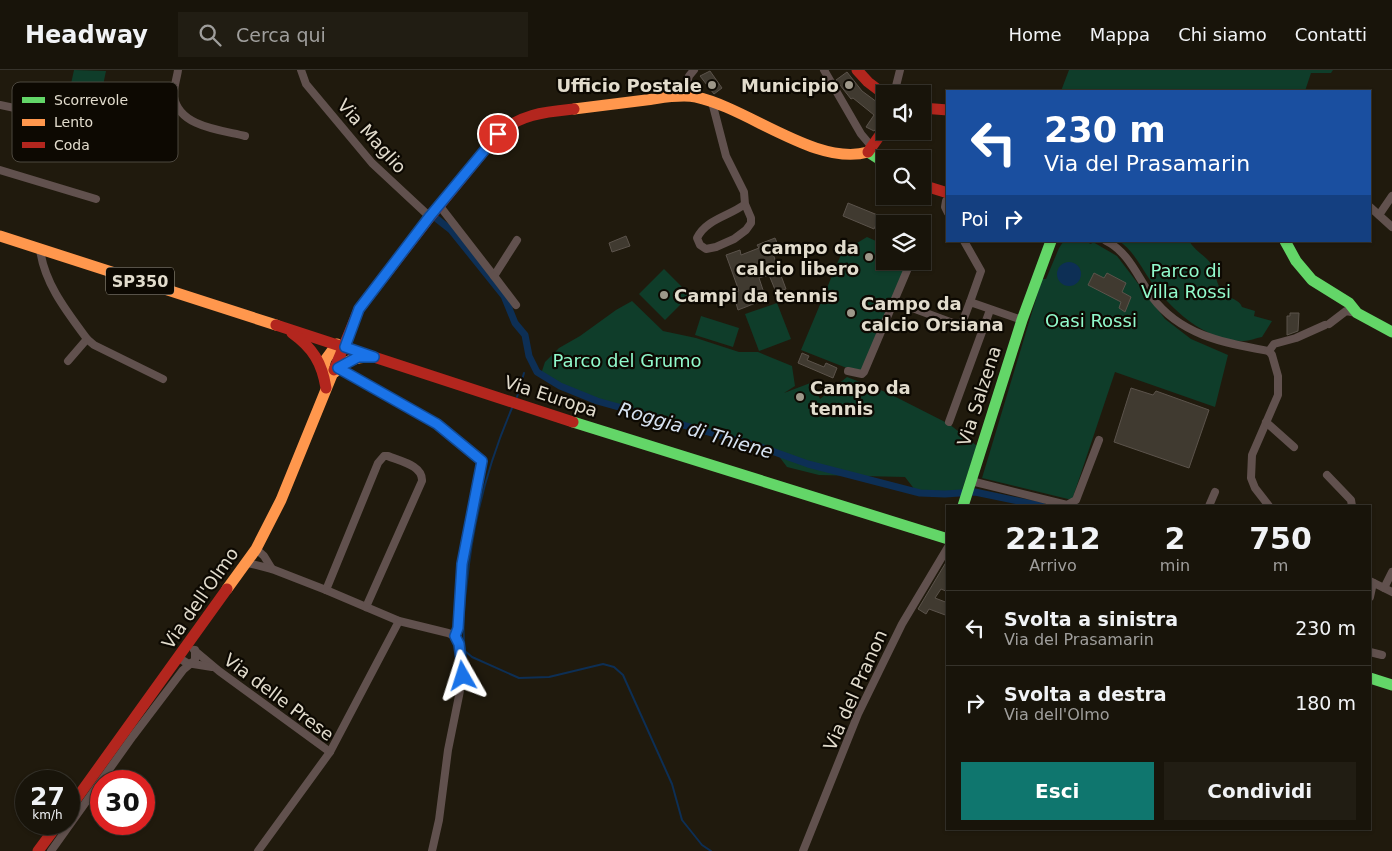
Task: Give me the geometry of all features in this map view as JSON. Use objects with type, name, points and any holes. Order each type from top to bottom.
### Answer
[{"type":"main road","points":[[856,70],[876,88]]},
{"type":"main road","points":[[331,371],[359,309],[430,216],[498,134],[509,124],[523,117],[557,110],[683,95],[694,96],[712,102],[810,146],[843,155],[856,156],[870,150],[877,140]]},
{"type":"main road","points":[[931,108],[946,110]]},
{"type":"main road","points":[[870,150],[876,155]]},
{"type":"main road","points":[[931,189],[946,196]]},
{"type":"main road","name":"SP350","points":[[0,236],[341,346]]},
{"type":"main road","name":"Via Salzena","points":[[963,504],[1022,320],[1051,242]]},
{"type":"main road","points":[[1286,242],[1296,261],[1312,280],[1349,303],[1357,313],[1392,332]]},
{"type":"main road","name":"Via dell'Olmo","points":[[80,794],[179,658],[191,648],[248,563],[282,500],[331,371],[310,347],[280,326]]},
{"type":"main road","name":"Via Europa","points":[[341,346],[571,422],[946,538]]},
{"type":"main road","points":[[331,371],[358,357],[374,357]]},
{"type":"main road","points":[[1371,678],[1392,685]]},
{"type":"main road","points":[[38,851],[50,835]]},
{"type":"street","name":"Via Maglio","points":[[301,70],[306,84],[372,163],[430,216]]},
{"type":"street","points":[[683,95],[689,76],[694,70]]},
{"type":"street","points":[[824,70],[870,150]]},
{"type":"street","points":[[896,85],[900,70]]},
{"type":"street","points":[[712,102],[726,156],[744,192],[745,204],[752,223],[734,239],[716,247],[706,248],[700,245],[698,238],[704,228],[731,214],[745,204]]},
{"type":"street","points":[[178,109],[179,112],[195,123],[245,136]]},
{"type":"street","points":[[0,170],[96,199]]},
{"type":"street","points":[[1378,215],[1392,196]]},
{"type":"street","points":[[439,205],[516,305]]},
{"type":"street","points":[[1371,208],[1392,226]]},
{"type":"street","points":[[494,276],[517,240]]},
{"type":"street","points":[[906,306],[961,326],[981,271],[965,242]]},
{"type":"street","points":[[1108,242],[1124,253],[1153,299],[1174,319],[1192,332],[1235,345],[1269,351]]},
{"type":"street","points":[[40,249],[42,268],[53,289],[86,339],[94,345],[163,379]]},
{"type":"street","points":[[848,371],[862,374],[864,372],[907,270]]},
{"type":"street","points":[[970,302],[1022,320]]},
{"type":"street","points":[[949,422],[990,310]]},
{"type":"street","points":[[1269,351],[1274,344],[1296,338],[1327,325],[1342,313],[1349,311],[1357,313]]},
{"type":"street","points":[[68,361],[86,339]]},
{"type":"street","points":[[1268,505],[1255,488],[1251,478],[1252,455],[1278,395],[1279,386],[1274,360],[1269,351]]},
{"type":"street","points":[[331,371],[429,418],[480,458],[482,466],[462,564],[458,628],[455,636]]},
{"type":"street","points":[[1266,422],[1294,447]]},
{"type":"street","points":[[970,484],[1067,504],[1076,500],[1099,440]]},
{"type":"street","points":[[326,590],[378,463],[384,456],[388,456],[418,469],[422,476],[422,481],[366,607]]},
{"type":"street","points":[[1327,475],[1351,500],[1352,505]]},
{"type":"street","points":[[1209,505],[1215,492]]},
{"type":"street","points":[[256,549],[264,556],[272,569]]},
{"type":"street","name":"Via del Pranon","points":[[803,851],[858,714],[902,624],[946,551]]},
{"type":"street","points":[[248,563],[272,569],[399,621],[455,636],[459,644],[463,676],[448,750],[439,820],[432,851]]},
{"type":"street","points":[[1384,588],[1392,572]]},
{"type":"street","points":[[1371,582],[1392,592]]},
{"type":"street","points":[[330,752],[399,621]]},
{"type":"street","points":[[191,648],[196,658],[191,663]]},
{"type":"street","name":"Via delle Prese","points":[[191,648],[330,752],[258,851]]},
{"type":"street","points":[[1371,652],[1382,655]]},
{"type":"street","points":[[179,658],[191,663],[214,667]]},
{"type":"street","name":"Via dell'Olmo","points":[[51,851],[133,736],[183,670],[191,663]]},
{"type":"green space","points":[[74,70],[106,71],[104,82],[71,82]]},
{"type":"green space","points":[[1069,70],[1333,70],[1331,73],[1311,73],[1305,90],[1061,90]]},
{"type":"green space","name":"Campo da calcio Orsiana","points":[[867,237],[876,241],[876,270],[903,270],[862,374],[801,350],[842,252]]},
{"type":"green space","name":"Oasi Rossi","points":[[1063,242],[1086,242],[1091,244],[1093,242],[1117,256],[1165,319],[1191,339],[1228,355],[1215,407],[1115,372],[1072,500],[982,478],[1042,279],[1046,279]]},
{"type":"green space","name":"Parco di Villa Rossi","points":[[1120,242],[1190,242],[1211,264],[1219,286],[1226,295],[1239,302],[1242,307],[1255,311],[1254,316],[1272,321],[1262,337],[1246,341],[1230,340],[1203,330],[1190,322],[1168,302],[1158,291],[1133,254]]},
{"type":"green space","name":"Campi da tennis","points":[[664,269],[690,295],[665,320],[639,294]]},
{"type":"green space","name":"Parco del Grumo","points":[[632,301],[663,331],[696,338],[739,352],[758,352],[792,366],[795,386],[784,393],[813,382],[820,399],[847,377],[888,393],[949,424],[977,446],[960,496],[937,491],[915,490],[905,477],[819,475],[787,467],[775,451],[675,420],[668,423],[628,407],[611,405],[573,391],[541,374],[545,362],[559,348]]},
{"type":"green space","name":"Campi da tennis","points":[[777,303],[791,339],[759,351],[745,314]]},
{"type":"green space","points":[[701,316],[739,328],[733,347],[695,335]]},
{"type":"water","points":[[1069,262],[1078,265],[1081,274],[1078,283],[1069,286],[1060,283],[1057,274],[1060,265]]},
{"type":"building","name":"Ufficio Postale","points":[[710,71],[722,88],[714,94],[700,76]]},
{"type":"building","points":[[847,72],[862,91],[876,101],[876,129],[874,131],[866,127],[874,115],[853,98],[851,99],[836,80]]},
{"type":"building","points":[[848,203],[878,215],[874,229],[843,216]]},
{"type":"building","points":[[626,236],[630,246],[612,252],[609,243]]},
{"type":"building","points":[[775,238],[781,252],[773,254],[786,289],[776,292],[769,275],[759,278],[766,299],[738,310],[733,293],[739,291],[726,255],[740,250],[741,255],[759,248],[757,245]]},
{"type":"building","points":[[1094,273],[1104,278],[1107,273],[1126,283],[1122,292],[1131,297],[1125,312],[1119,308],[1121,302],[1088,285]]},
{"type":"building","points":[[1290,313],[1299,313],[1298,331],[1287,335],[1287,316],[1290,316]]},
{"type":"building","points":[[802,353],[809,356],[807,360],[824,367],[826,363],[837,368],[833,378],[798,363]]},
{"type":"building","points":[[1131,388],[1153,395],[1156,391],[1209,410],[1189,468],[1114,442]]},
{"type":"building","points":[[946,562],[946,591],[941,589],[935,598],[946,602],[946,615],[929,609],[926,614],[918,609]]},
{"type":"waterway","name":"Roggia di Thiene","points":[[437,219],[451,230],[504,296],[515,323],[525,335],[529,356],[537,372],[560,386],[597,401],[758,446],[808,464],[920,493],[975,492],[1037,505]]},
{"type":"waterway","points":[[517,397],[524,373]]},
{"type":"waterway","points":[[512,408],[488,472],[477,515],[464,608],[465,651],[472,657],[519,678],[549,677],[603,664],[614,667],[623,675],[672,784],[682,820],[702,845],[711,851]]},
{"type":"traffic: fast","points":[[868,152],[876,157]]},
{"type":"traffic: fast","points":[[963,505],[1022,320],[1051,242]]},
{"type":"traffic: fast","points":[[1286,242],[1296,261],[1312,280],[1349,303],[1357,313],[1392,332]]},
{"type":"traffic: fast","points":[[573,422],[946,538]]},
{"type":"traffic: fast","points":[[1371,678],[1392,685]]},
{"type":"traffic: slow","points":[[574,109],[671,97],[696,97],[738,112],[805,144],[827,151],[848,154],[868,152]]},
{"type":"traffic: slow","points":[[0,236],[276,325]]},
{"type":"traffic: slow","points":[[323,370],[326,359],[337,344]]},
{"type":"traffic: slow","points":[[335,372],[351,360],[371,357]]},
{"type":"traffic: slow","points":[[227,589],[256,549],[281,500],[334,370]]},
{"type":"traffic: jam","points":[[857,70],[876,88]]},
{"type":"traffic: jam","points":[[334,370],[359,309],[430,217],[498,134],[515,122],[533,115],[574,109]]},
{"type":"traffic: jam","points":[[931,109],[946,110]]},
{"type":"traffic: jam","points":[[868,152],[876,140]]},
{"type":"traffic: jam","points":[[931,188],[946,192]]},
{"type":"traffic: jam","points":[[276,325],[573,422]]},
{"type":"traffic: jam","points":[[292,333],[311,350],[322,371],[326,388]]},
{"type":"traffic: jam","points":[[80,794],[227,589]]},
{"type":"traffic: jam","points":[[38,851],[50,835]]},
{"type":"place","name":"Ufficio Postale","points":[[712,85]]},
{"type":"place","name":"Municipio","points":[[849,85]]},
{"type":"place","name":"campo da calcio libero","points":[[869,257]]},
{"type":"place","name":"Campi da tennis","points":[[664,295]]},
{"type":"place","name":"Campo da calcio Orsiana","points":[[851,313]]},
{"type":"place","name":"Campo da tennis","points":[[800,397]]},
{"type":"route","points":[[463,676],[463,664],[459,644],[455,636],[458,628],[462,564],[482,461],[477,455],[465,448],[421,413],[338,368],[358,357],[374,357],[345,347],[359,309],[430,216],[498,134]]}]
